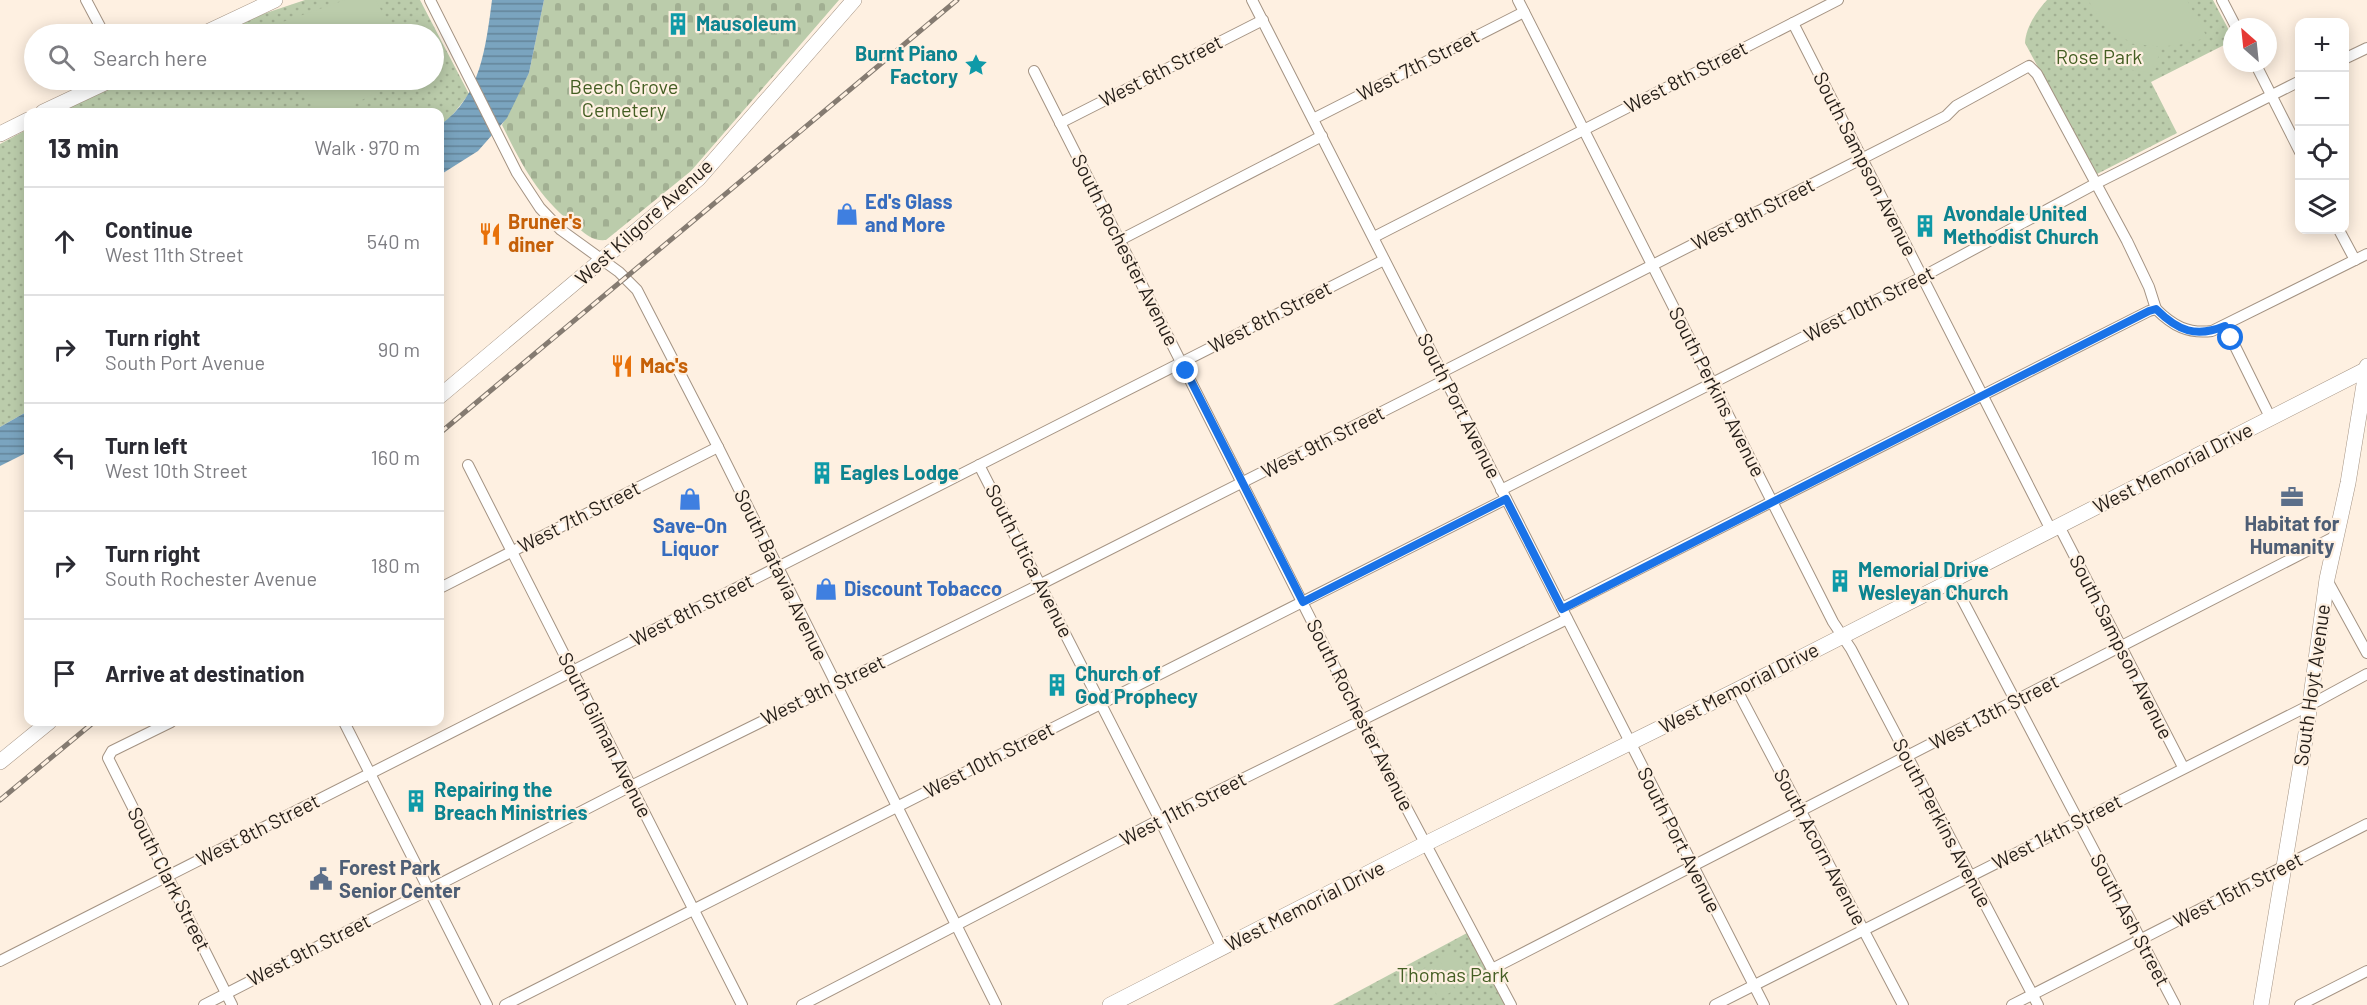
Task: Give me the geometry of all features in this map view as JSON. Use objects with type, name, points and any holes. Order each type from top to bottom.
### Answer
[{"type":"main road","name":"West Kilgore Avenue","points":[[444,393],[698,179],[854,0]]},
{"type":"main road","points":[[222,24],[268,1]]},
{"type":"main road","points":[[52,108],[90,90]]},
{"type":"main road","points":[[0,134],[24,122]]},
{"type":"main road","name":"West Memorial Drive","points":[[1121,1003],[1222,948],[1425,844],[1737,690],[2367,368]]},
{"type":"main road","name":"South Hoyt Avenue","points":[[2260,1005],[2310,705],[2327,579],[2351,465],[2367,368]]},
{"type":"main road","points":[[0,762],[44,726]]},
{"type":"street","points":[[86,0],[99,24]]},
{"type":"street","points":[[430,0],[443,24]]},
{"type":"street","name":"South Port Avenue","points":[[1252,0],[1764,1005]]},
{"type":"street","name":"South Perkins Avenue","points":[[1518,0],[1833,622],[1842,635],[2035,1000]]},
{"type":"street","name":"West 8th Street","points":[[1374,237],[1838,0]]},
{"type":"street","points":[[2222,0],[2231,18]]},
{"type":"street","name":"West 7th Street","points":[[1313,118],[1524,12]]},
{"type":"street","name":"West 6th Street","points":[[1060,123],[1263,20]]},
{"type":"street","name":"South Sampson Avenue","points":[[1794,23],[1983,396],[2122,647],[2183,767]]},
{"type":"street","points":[[444,26],[528,193],[561,230],[602,262]]},
{"type":"street","points":[[2349,57],[2367,48]]},
{"type":"street","name":"West 9th Street","points":[[204,1005],[631,786],[1242,483],[1652,265],[1946,116],[1956,105],[2029,66],[2037,74],[2095,184]]},
{"type":"street","name":"South Rochester Avenue","points":[[1034,71],[1425,844],[1511,1005]]},
{"type":"street","points":[[2259,72],[2295,142]]},
{"type":"street","name":"West 10th Street","points":[[505,1005],[1303,602],[1712,384],[1922,277],[2095,184],[2295,83]]},
{"type":"street","points":[[1120,240],[1322,136]]},
{"type":"street","points":[[2095,184],[2127,241],[2156,309],[2176,326],[2189,331],[2212,331],[2225,326],[2367,254]]},
{"type":"street","points":[[2341,234],[2355,260]]},
{"type":"street","name":"West 8th Street","points":[[0,961],[1384,260]]},
{"type":"street","name":"South Batavia Avenue","points":[[602,262],[626,277],[637,290],[718,447],[996,1005]]},
{"type":"street","name":"West 11th Street","points":[[802,1005],[1159,820],[1362,719],[1773,502],[2156,309]]},
{"type":"street","points":[[2225,326],[2271,419]]},
{"type":"street","name":"West 7th Street","points":[[444,586],[718,447]]},
{"type":"street","name":"South Gilman Avenue","points":[[468,465],[742,1005]]},
{"type":"street","name":"South Utica Avenue","points":[[979,465],[1041,584],[1222,948]]},
{"type":"street","name":"West 13th Street","points":[[1492,969],[2336,536]]},
{"type":"street","points":[[2327,579],[2367,653]]},
{"type":"street","name":"South Ash Street","points":[[1952,580],[2175,1005]]},
{"type":"street","name":"West 14th Street","points":[[1714,1005],[1970,877],[2077,820],[2310,705],[2367,674]]},
{"type":"street","name":"South Acorn Avenue","points":[[1737,690],[1903,1005]]},
{"type":"street","name":"South Clark Street","points":[[163,726],[110,754],[109,761],[232,1005]]},
{"type":"street","points":[[346,726],[487,1005]]},
{"type":"street","name":"West 15th Street","points":[[2012,1005],[2035,1000],[2140,939],[2367,824]]},
{"type":"street","points":[[2300,1005],[2367,971]]},
{"type":"green space","points":[[305,0],[420,0],[433,24],[242,24],[263,14]]},
{"type":"green space","points":[[345,0],[376,0],[388,24],[277,24]]},
{"type":"green space","name":"Beech Grove Cemetery","points":[[544,0],[839,0],[691,171],[606,240],[601,240],[594,239],[564,217],[542,194],[502,125],[529,73]]},
{"type":"green space","name":"Rose Park","points":[[2047,0],[2213,0],[2223,19],[2223,46],[2151,82],[2177,133],[2097,174],[2025,43],[2027,31]]},
{"type":"green space","points":[[2088,0],[2187,0],[2207,37],[2186,44],[2163,46],[2129,41],[2109,29]]},
{"type":"green space","points":[[2129,44],[2161,50],[2152,73],[2120,68]]},
{"type":"green space","points":[[444,46],[469,94],[444,122],[444,108],[68,108],[107,90],[444,90]]},
{"type":"green space","points":[[305,90],[380,90],[347,108],[315,108]]},
{"type":"green space","points":[[24,131],[24,413],[0,427],[0,144]]},
{"type":"green space","name":"Thomas Park","points":[[1467,933],[1505,1005],[1333,1005]]},
{"type":"green space","points":[[1453,952],[1470,982],[1456,990],[1439,960]]},
{"type":"green space","points":[[1437,961],[1453,991],[1439,999],[1423,969]]},
{"type":"water","points":[[492,0],[544,0],[529,73],[507,118],[478,151],[444,172],[444,122],[465,100],[473,85],[487,35]]},
{"type":"water","points":[[24,413],[24,454],[0,466],[0,427]]},
{"type":"railway","points":[[444,430],[957,0]]},
{"type":"railway","points":[[0,800],[89,726]]},
{"type":"place","name":"Mausoleum","points":[[678,24]]},
{"type":"place","name":"Burnt Piano Factory","points":[[976,65]]},
{"type":"place","name":"Ed's Glass and More","points":[[847,214]]},
{"type":"place","name":"Avondale United Methodist Church","points":[[1925,226]]},
{"type":"place","name":"Bruner's diner","points":[[490,234]]},
{"type":"place","name":"Mac's","points":[[622,366]]},
{"type":"place","name":"Eagles Lodge","points":[[822,473]]},
{"type":"place","name":"Habitat for Humanity","points":[[2292,497]]},
{"type":"place","name":"Save-On Liquor","points":[[690,499]]},
{"type":"place","name":"Memorial Drive Wesleyan Church","points":[[1840,581]]},
{"type":"place","name":"Discount Tobacco","points":[[826,589]]},
{"type":"place","name":"Church of God Prophecy","points":[[1057,685]]},
{"type":"place","name":"Repairing the Breach Ministries","points":[[416,801]]},
{"type":"place","name":"Forest Park Senior Center","points":[[321,879]]},
{"type":"route","points":[[1186,371],[1303,602],[1506,499],[1562,609],[2149,311],[2156,309],[2176,326],[2189,331],[2212,331],[2225,326],[2231,338]]}]
